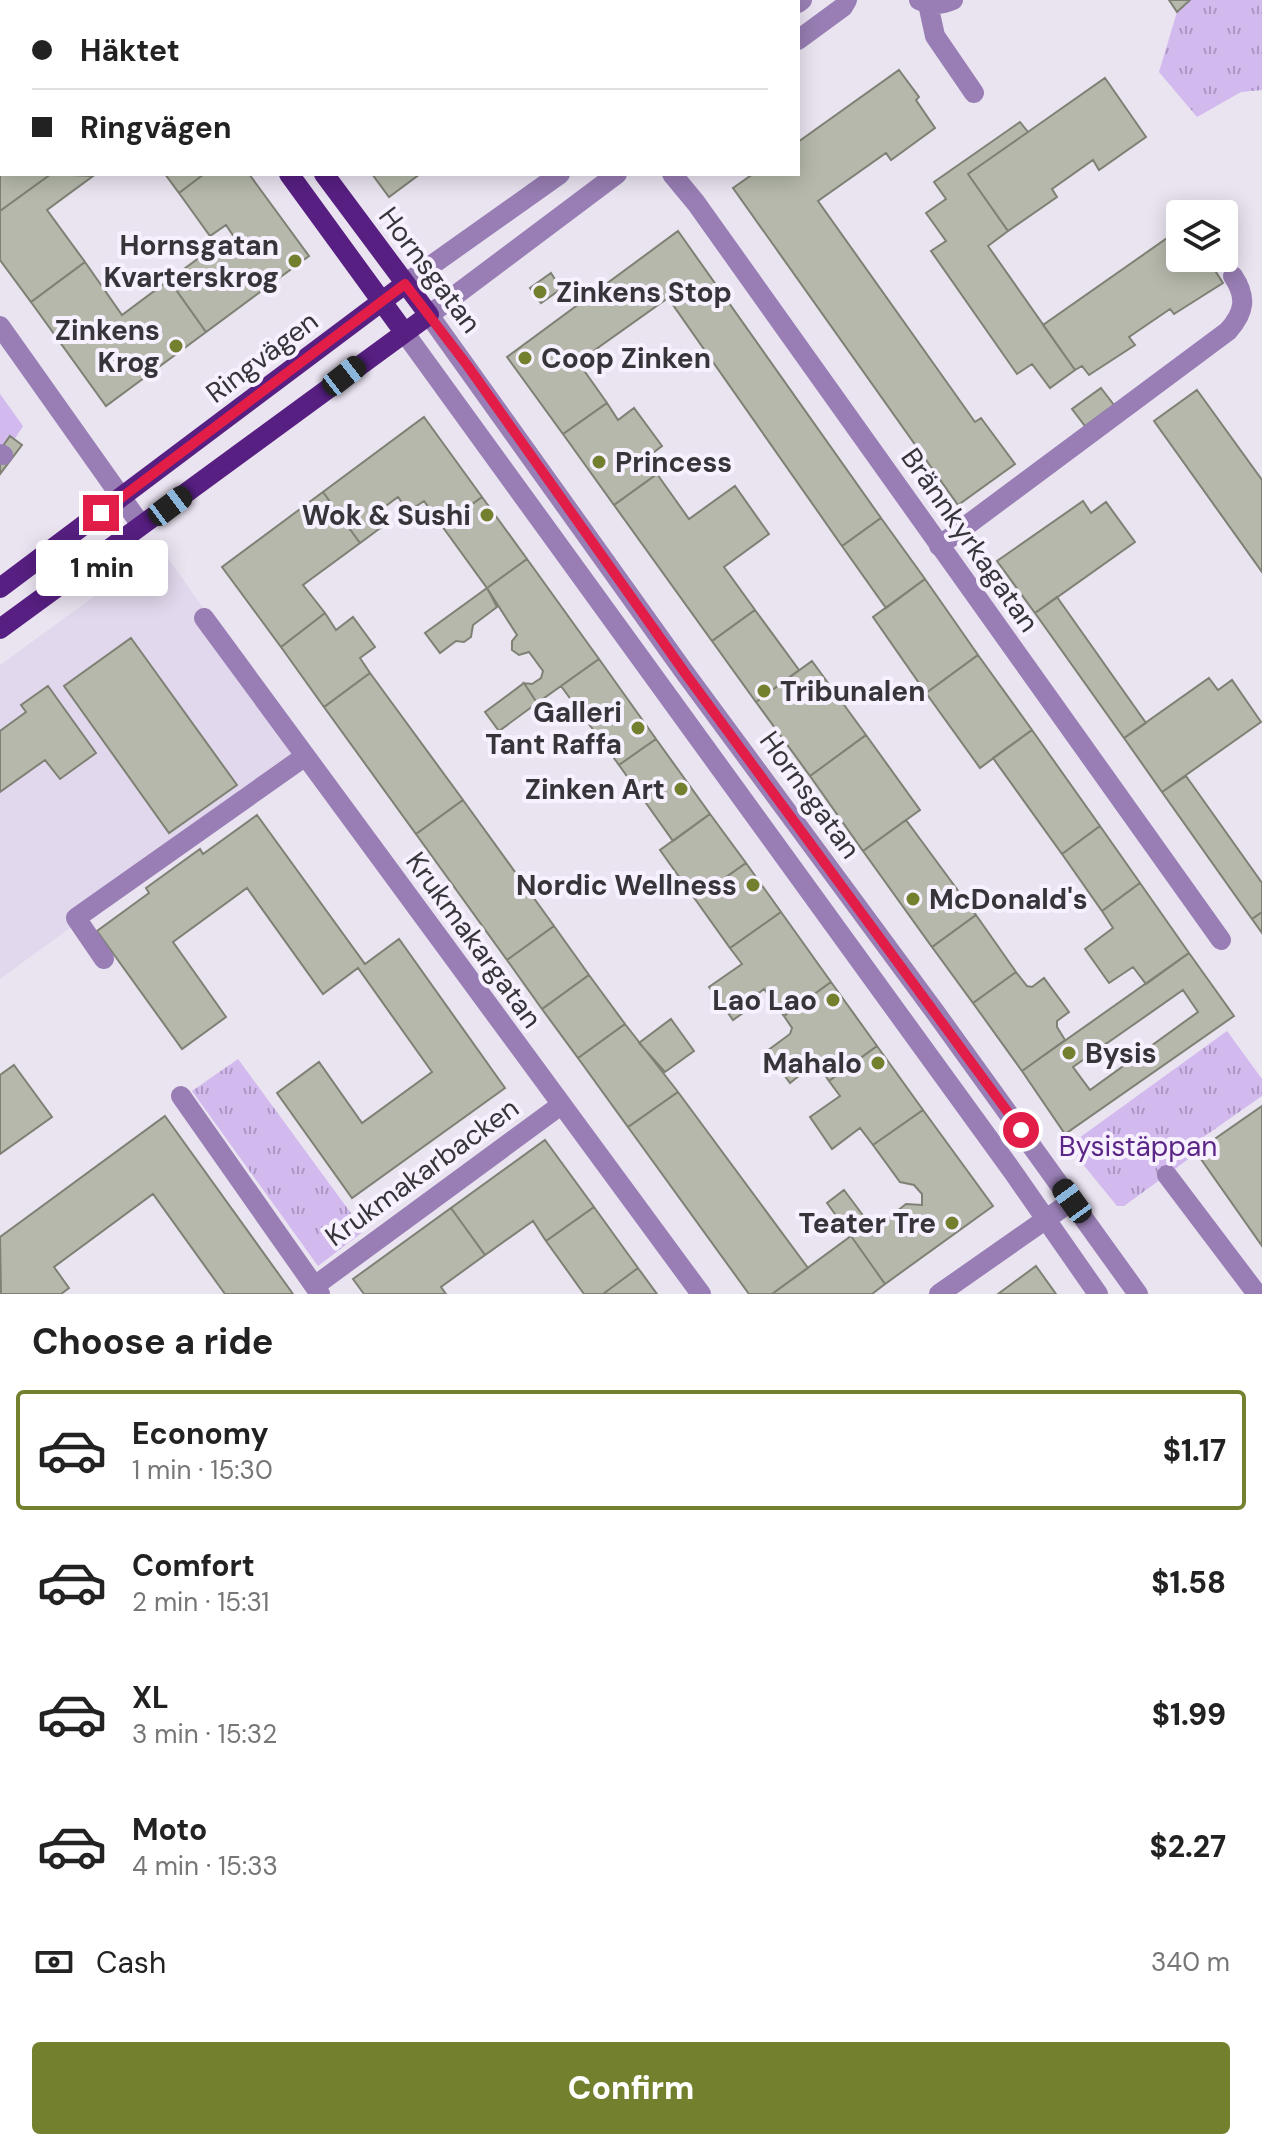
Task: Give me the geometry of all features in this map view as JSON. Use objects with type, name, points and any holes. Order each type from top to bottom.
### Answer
[{"type":"main road","name":"Hornsgatan","points":[[290,176],[404,332]]},
{"type":"main road","name":"Hornsgatan","points":[[325,176],[429,315]]},
{"type":"main road","name":"Ringvägen","points":[[0,588],[405,284]]},
{"type":"main road","points":[[0,629],[429,315]]},
{"type":"street","points":[[800,39],[843,7],[847,0]]},
{"type":"street","points":[[953,0],[945,4],[924,2],[935,36],[974,93]]},
{"type":"street","name":"Ringvägen","points":[[405,284],[557,176]]},
{"type":"street","points":[[429,315],[614,176]]},
{"type":"street","name":"Brännkyrkagatan","points":[[674,176],[696,203],[1221,940]]},
{"type":"street","points":[[939,546],[1228,331],[1243,308],[1242,290],[1233,276]]},
{"type":"street","name":"Hornsgatan","points":[[429,315],[685,673],[1138,1294]]},
{"type":"street","points":[[0,326],[141,525]]},
{"type":"street","name":"Hornsgatan","points":[[404,332],[1098,1294]]},
{"type":"street","name":"Krukmakargatan","points":[[204,618],[701,1294]]},
{"type":"street","points":[[104,959],[76,918],[304,757]]},
{"type":"street","points":[[181,1096],[318,1290]]},
{"type":"street","name":"Krukmakarbacken","points":[[318,1290],[561,1105]]},
{"type":"street","points":[[1167,1175],[1257,1294]]},
{"type":"street","points":[[939,1294],[1072,1201]]},
{"type":"shaded area","points":[[161,548],[307,756],[0,979],[0,665]]},
{"type":"green space","points":[[1190,0],[1262,0],[1262,90],[1241,92],[1197,117],[1159,72],[1177,12]]},
{"type":"green space","points":[[0,394],[23,426],[0,462]]},
{"type":"green space","name":"Bysistäppan","points":[[1227,1031],[1262,1079],[1262,1096],[1192,1145],[1194,1155],[1124,1206],[1117,1206],[1068,1146]]},
{"type":"green space","points":[[238,1059],[364,1231],[318,1266],[192,1091]]},
{"type":"building","points":[[1169,0],[1190,0],[1177,12]]},
{"type":"building","points":[[899,70],[919,97],[916,100],[935,128],[891,160],[886,153],[818,201],[975,422],[981,418],[1015,464],[958,505],[733,188],[750,176],[800,176],[800,141]]},
{"type":"building","points":[[1105,78],[1146,137],[1099,170],[1093,160],[1052,189],[1057,197],[1008,231],[968,174]]},
{"type":"building","points":[[1020,122],[1028,132],[968,174],[1008,231],[988,246],[1075,370],[1050,388],[1032,364],[1017,374],[931,251],[946,241],[926,213],[946,199],[934,182]]},
{"type":"building","points":[[0,176],[48,176],[0,211]]},
{"type":"building","points":[[48,176],[93,176],[47,210],[85,262],[31,302],[0,260],[0,211]]},
{"type":"building","points":[[166,176],[201,176],[179,193]]},
{"type":"building","points":[[201,176],[250,176],[309,256],[206,332],[169,280],[207,252],[222,254],[238,243],[226,225],[210,236],[179,193]]},
{"type":"building","points":[[373,176],[417,176],[389,197]]},
{"type":"building","points":[[678,231],[881,518],[842,546],[668,298],[578,362],[607,403],[563,434],[507,357]]},
{"type":"building","points":[[1166,239],[1166,272],[1216,272],[1223,283],[1174,314],[1170,309],[1129,337],[1135,345],[1089,375],[1082,366],[1075,370],[1043,325]]},
{"type":"building","points":[[85,262],[122,315],[169,280],[206,332],[106,406],[31,302]]},
{"type":"building","points":[[551,273],[561,289],[541,303],[530,288]]},
{"type":"building","points":[[1101,388],[1114,405],[1085,426],[1072,409]]},
{"type":"building","points":[[1197,390],[1262,480],[1262,572],[1154,421]]},
{"type":"building","points":[[607,403],[618,420],[634,408],[662,446],[645,459],[657,474],[614,505],[563,434]]},
{"type":"building","points":[[424,417],[482,497],[442,526],[424,501],[415,507],[405,507],[398,497],[379,511],[387,523],[360,543],[323,492]]},
{"type":"building","points":[[10,436],[22,445],[0,474],[0,450]]},
{"type":"building","points":[[657,474],[689,519],[735,486],[769,534],[724,567],[755,610],[712,641],[614,505]]},
{"type":"building","points":[[323,492],[360,543],[303,585],[325,613],[281,647],[222,567]]},
{"type":"building","points":[[482,497],[527,559],[487,588],[442,526]]},
{"type":"building","points":[[1083,501],[1091,513],[1106,502],[1135,542],[1035,613],[997,561]]},
{"type":"building","points":[[881,518],[925,579],[886,608],[842,546]]},
{"type":"building","points":[[527,559],[599,659],[537,703],[524,683],[532,684],[541,678],[543,671],[529,652],[519,655],[512,650],[512,641],[517,635],[487,588]]},
{"type":"building","points":[[925,579],[978,655],[926,693],[873,617]]},
{"type":"building","points":[[487,588],[497,607],[473,625],[471,637],[464,642],[456,641],[440,653],[425,633]]},
{"type":"building","points":[[1057,597],[1146,723],[1124,738],[1035,613]]},
{"type":"building","points":[[755,610],[799,670],[756,702],[712,641]]},
{"type":"building","points":[[325,613],[336,630],[353,617],[375,647],[360,658],[370,673],[324,707],[281,647]]},
{"type":"building","points":[[131,638],[237,785],[169,833],[64,686]]},
{"type":"building","points":[[978,655],[1032,730],[980,768],[926,693]]},
{"type":"building","points":[[599,659],[656,739],[619,765],[561,686]]},
{"type":"building","points":[[812,661],[866,735],[810,776],[756,702]]},
{"type":"building","points":[[370,673],[463,800],[416,834],[324,707]]},
{"type":"building","points":[[1209,678],[1218,690],[1232,680],[1261,722],[1162,792],[1124,738]]},
{"type":"building","points":[[524,683],[537,703],[499,731],[485,712]]},
{"type":"building","points":[[48,686],[96,753],[60,779],[45,760],[0,792],[0,731],[26,712],[21,705]]},
{"type":"building","points":[[1032,730],[1100,826],[1062,854],[993,758]]},
{"type":"building","points":[[866,735],[920,810],[863,851],[810,776]]},
{"type":"building","points":[[656,739],[710,814],[673,841],[619,765]]},
{"type":"building","points":[[1186,776],[1262,883],[1262,912],[1252,919],[1162,792]]},
{"type":"building","points":[[463,800],[554,926],[507,960],[416,834]]},
{"type":"building","points":[[710,814],[746,863],[695,899],[660,850]]},
{"type":"building","points":[[257,815],[365,964],[399,939],[505,1088],[352,1198],[277,1093],[319,1062],[362,1123],[432,1072],[358,968],[323,994],[247,888],[173,942],[226,1017],[182,1049],[97,931],[149,893],[146,888],[200,849],[203,854]]},
{"type":"building","points":[[906,820],[976,915],[932,947],[863,851]]},
{"type":"building","points":[[1100,826],[1140,883],[1102,911],[1062,854]]},
{"type":"building","points":[[746,863],[781,912],[730,948],[695,899]]},
{"type":"building","points":[[1140,883],[1189,953],[1146,984],[1133,967],[1109,983],[1085,949],[1113,928],[1102,911]]},
{"type":"building","points":[[781,912],[831,982],[784,1016],[764,989],[755,996],[756,1004],[733,1020],[709,987],[742,964],[730,948]]},
{"type":"building","points":[[1262,912],[1262,933],[1252,919]]},
{"type":"building","points":[[976,915],[1016,972],[973,1003],[932,947]]},
{"type":"building","points":[[554,926],[589,975],[542,1009],[507,960]]},
{"type":"building","name":"Bysis","points":[[1189,953],[1234,1016],[1065,1134],[1022,1071]],"holes":[[[1183,990],[1198,1012],[1090,1090],[1073,1067]]]},
{"type":"building","points":[[1016,972],[1027,986],[1032,987],[1044,978],[1069,1012],[1057,1021],[1065,1040],[1022,1071],[973,1003]]},
{"type":"building","points":[[589,975],[625,1024],[578,1058],[542,1009]]},
{"type":"building","points":[[831,982],[877,1046],[829,1081],[813,1057],[805,1063],[805,1071],[790,1083],[767,1051],[790,1034],[792,1028],[784,1016]]},
{"type":"building","points":[[671,1019],[694,1051],[665,1072],[639,1043]]},
{"type":"building","points":[[625,1024],[678,1092],[628,1127],[578,1058]]},
{"type":"building","points":[[877,1046],[923,1110],[873,1145],[860,1128],[832,1149],[810,1117],[840,1096],[829,1081]]},
{"type":"building","points":[[14,1065],[52,1117],[0,1154],[0,1075]]},
{"type":"building","points":[[678,1092],[808,1268],[772,1294],[749,1294],[628,1127]]},
{"type":"building","points":[[1262,1106],[1262,1246],[1196,1152]]},
{"type":"building","points":[[923,1110],[993,1206],[885,1284],[851,1236],[868,1222],[873,1230],[906,1204],[922,1205],[922,1194],[914,1185],[900,1182],[873,1145]]},
{"type":"building","points":[[165,1116],[293,1294],[225,1294],[153,1194],[54,1267],[69,1288],[61,1294],[1,1294],[0,1237]]},
{"type":"building","points":[[545,1140],[594,1207],[546,1241],[533,1221],[485,1255],[451,1208]]},
{"type":"building","points":[[844,1190],[868,1222],[851,1236],[827,1203]]},
{"type":"building","points":[[594,1207],[638,1268],[603,1294],[584,1294],[546,1241]]},
{"type":"building","points":[[451,1208],[485,1255],[441,1287],[446,1294],[364,1294],[353,1279]]},
{"type":"building","points":[[851,1236],[885,1284],[872,1294],[772,1294]]},
{"type":"building","points":[[1036,1266],[1056,1294],[998,1294]]},
{"type":"building","points":[[638,1268],[657,1294],[603,1294]]},
{"type":"place","name":"Hornsgatan Kvarterskrog","points":[[295,261]]},
{"type":"place","name":"Zinkens Stop","points":[[540,292]]},
{"type":"place","name":"Zinkens Krog","points":[[176,346]]},
{"type":"place","name":"Coop Zinken","points":[[525,358]]},
{"type":"place","name":"Princess","points":[[599,462]]},
{"type":"place","name":"Wok & Sushi","points":[[487,515]]},
{"type":"place","name":"Tribunalen","points":[[764,691]]},
{"type":"place","name":"Galleri Tant Raffa","points":[[638,728]]},
{"type":"place","name":"Zinken Art","points":[[681,789]]},
{"type":"place","name":"Nordic Wellness","points":[[753,885]]},
{"type":"place","name":"McDonald's","points":[[913,899]]},
{"type":"place","name":"Lao Lao","points":[[833,1000]]},
{"type":"place","name":"Bysis","points":[[1069,1053]]},
{"type":"place","name":"Mahalo","points":[[878,1063]]},
{"type":"place","name":"Teater Tre","points":[[952,1223]]},
{"type":"route","points":[[101,513],[405,284],[467,365],[685,673],[1021,1130]]}]
